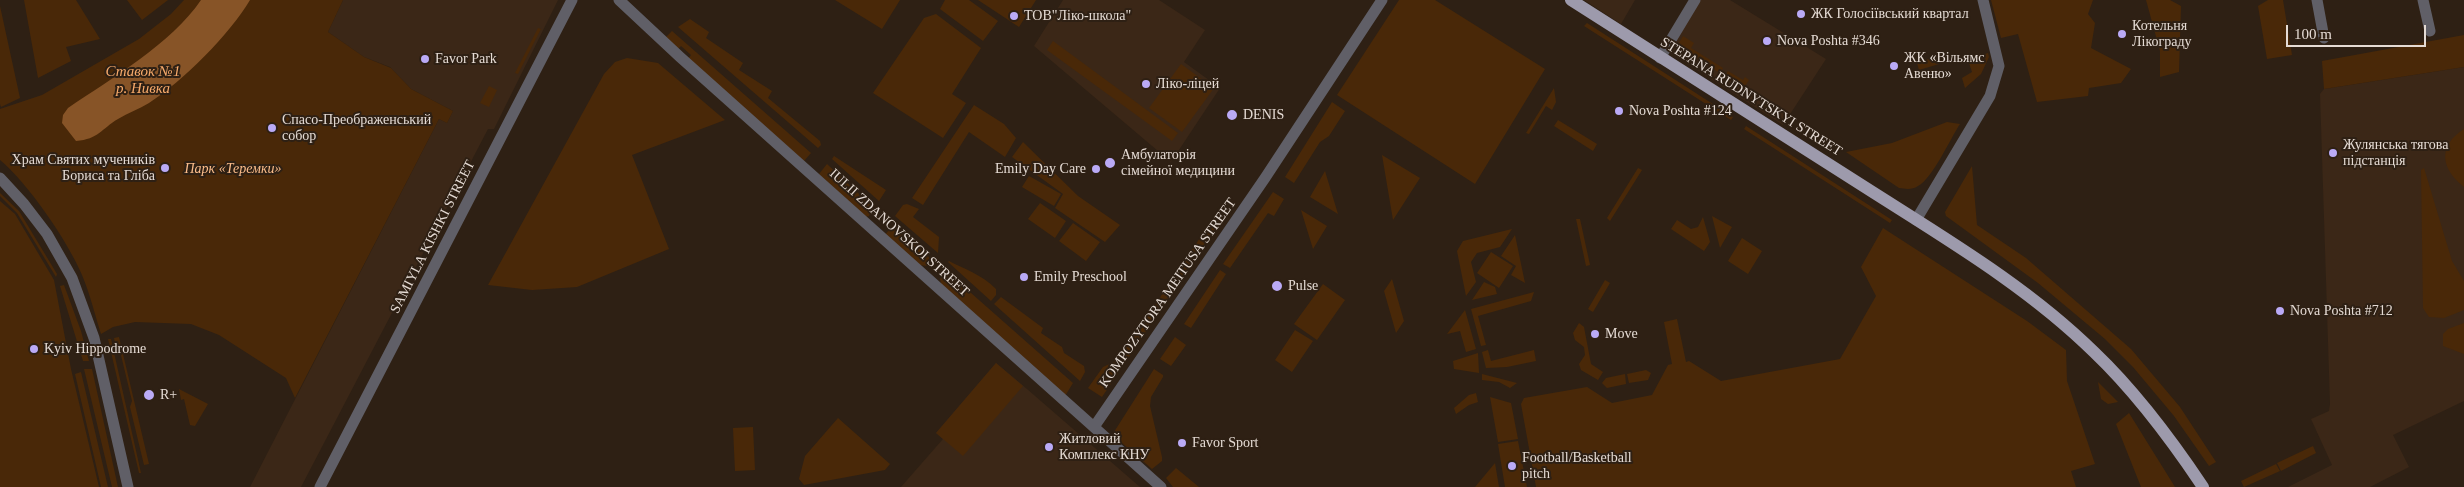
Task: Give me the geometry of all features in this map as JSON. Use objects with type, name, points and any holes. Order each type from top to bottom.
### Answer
[{"type":"main road","name":"STEPANA RUDNYTSKYI STREET","points":[[1571,0],[1916,220],[2032,299],[2094,351],[2168,435],[2203,487]]},
{"type":"street","name":"SAMIYLA KISHKI STREET","points":[[320,487],[572,0]]},
{"type":"street","name":"IULII ZDANOVSKOI STREET","points":[[619,0],[680,57],[1162,487]]},
{"type":"street","name":"KOMPOZYTORA MEITUSA STREET","points":[[1094,427],[1265,178],[1382,0]]},
{"type":"street","points":[[1660,58],[1695,0]]},
{"type":"street","points":[[1916,220],[1990,96],[1996,81],[1999,63],[1983,0]]},
{"type":"street","points":[[2316,0],[2324,38]]},
{"type":"street","points":[[2423,0],[2430,31]]},
{"type":"street","points":[[0,178],[47,234],[72,278],[94,338],[128,487]]},
{"type":"shaded area","points":[[343,0],[558,0],[494,129],[488,129],[301,487],[250,487],[439,119],[447,123],[453,111],[411,89],[390,67],[364,57],[328,32]]},
{"type":"shaded area","name":"Ліко-ліцей","points":[[1063,0],[1159,0],[1205,30],[1184,62],[1220,88],[1171,162],[1034,46]]},
{"type":"shaded area","points":[[1584,0],[1635,0],[1621,24]]},
{"type":"shaded area","points":[[1697,0],[1730,0],[1826,59],[1783,125],[1667,51]]},
{"type":"shaded area","points":[[2464,67],[2464,401],[2393,435],[2409,467],[2370,487],[2288,487],[2332,465],[2311,419],[2329,411],[2330,404],[2320,94],[2324,89]]},
{"type":"shaded area","points":[[996,363],[1140,487],[901,487],[943,439],[936,433]]},
{"type":"green space","points":[[24,0],[76,0],[100,39],[66,47],[71,61],[38,78]]},
{"type":"green space","points":[[127,0],[168,0],[142,20]]},
{"type":"green space","name":"Парк «Теремки»","points":[[184,0],[343,0],[328,32],[364,57],[391,68],[411,89],[453,111],[447,123],[439,119],[295,398],[286,378],[219,335],[191,324],[135,322],[113,327],[101,334],[85,282],[68,247],[34,198],[11,170],[0,160],[0,109],[42,95],[139,39],[171,14]]},
{"type":"green space","points":[[835,0],[900,0],[882,29]]},
{"type":"green space","points":[[945,0],[969,0],[998,21],[983,41],[940,9]]},
{"type":"green space","name":"ТОВ\"Ліко-школа\"","points":[[978,0],[1036,0],[1019,27]]},
{"type":"green space","points":[[1399,0],[1435,0],[1545,69],[1475,184],[1337,95]]},
{"type":"green space","points":[[1991,0],[2093,0],[2088,14],[2095,23],[2091,48],[2131,69],[2121,83],[2089,88],[2088,96],[2037,102],[2018,34],[2001,38]]},
{"type":"green space","points":[[2146,0],[2170,0],[2181,6],[2179,72],[2160,77],[2160,51]]},
{"type":"green space","points":[[2268,0],[2283,0],[2292,55],[2267,59],[2258,6]]},
{"type":"green space","points":[[0,6],[20,98],[1,107],[0,104]]},
{"type":"green space","points":[[936,14],[981,48],[952,94],[966,103],[943,138],[873,93],[924,18]]},
{"type":"green space","points":[[690,19],[709,32],[706,38],[743,63],[739,70],[772,91],[768,98],[820,141],[821,145],[818,148],[678,27]]},
{"type":"green space","points":[[1587,23],[1733,117],[1731,120],[1584,26]]},
{"type":"green space","points":[[538,28],[541,29],[518,74],[515,73]]},
{"type":"green space","points":[[672,31],[811,153],[804,161],[688,59],[691,55],[681,46],[678,49],[665,38]]},
{"type":"green space","points":[[2464,35],[2464,67],[2324,89],[2322,61]]},
{"type":"green space","points":[[1683,36],[1694,43],[1691,48],[1723,68],[1720,73],[1677,46]]},
{"type":"green space","points":[[1053,41],[1178,133],[1172,141],[1047,50]]},
{"type":"green space","points":[[1947,53],[1949,61],[1919,70],[1917,63]]},
{"type":"green space","points":[[1988,53],[1989,57],[1981,74],[1965,88],[1962,78],[1972,72],[1968,60]]},
{"type":"green space","points":[[627,58],[658,63],[725,120],[632,155],[669,249],[577,287],[532,290],[488,285],[604,74],[615,62]]},
{"type":"green space","points":[[1181,64],[1214,88],[1182,132],[1149,108]]},
{"type":"green space","points":[[1728,71],[1743,80],[1745,77],[1749,80],[1744,88],[1725,76]]},
{"type":"green space","points":[[489,86],[497,90],[489,107],[480,103]]},
{"type":"green space","points":[[1554,88],[1556,102],[1552,110],[1546,106],[1529,134],[1526,133]]},
{"type":"green space","points":[[1332,102],[1345,111],[1329,136],[1320,142],[1294,183],[1285,177]]},
{"type":"green space","points":[[974,105],[1004,124],[1016,138],[1005,157],[969,132],[923,205],[912,198]]},
{"type":"green space","points":[[1558,120],[1597,144],[1593,151],[1554,126]]},
{"type":"green space","points":[[1947,122],[1960,124],[1941,158],[1924,182],[1913,188],[1899,188],[1846,152],[1892,143]]},
{"type":"green space","points":[[1746,126],[1892,220],[1890,223],[1744,129]]},
{"type":"green space","points":[[2464,129],[2464,187],[2450,173],[2445,158],[2449,143]]},
{"type":"green space","points":[[1023,142],[1078,196],[1120,225],[1105,242],[1055,208],[1063,194],[1012,157]]},
{"type":"green space","points":[[1382,155],[1420,178],[1393,220]]},
{"type":"green space","points":[[834,156],[886,190],[879,201],[832,159]]},
{"type":"green space","points":[[827,164],[873,207],[869,216],[865,217],[819,174]]},
{"type":"green space","points":[[1972,166],[1977,225],[2026,258],[2131,349],[2180,407],[2216,462],[2209,466],[2174,416],[2133,367],[2105,339],[2038,283],[1946,216],[1945,212]]},
{"type":"green space","points":[[1638,168],[1642,170],[1610,221],[1607,218]]},
{"type":"green space","points":[[2424,168],[2452,261],[2464,281],[2464,310],[2444,318],[2429,317],[2423,308],[2421,170]]},
{"type":"green space","points":[[1325,171],[1338,214],[1310,197]]},
{"type":"green space","points":[[1029,176],[1061,194],[1054,206],[1022,187]]},
{"type":"green space","points":[[1273,192],[1284,199],[1274,216],[1268,213],[1230,268],[1223,264]]},
{"type":"green space","points":[[0,193],[19,211],[57,274],[56,277],[17,213],[0,196]]},
{"type":"green space","name":"Kyiv Hippodrome","points":[[0,201],[15,214],[54,280],[71,369],[99,487],[0,487]]},
{"type":"green space","points":[[1040,203],[1066,221],[1055,238],[1028,219]]},
{"type":"green space","points":[[907,204],[919,209],[913,217],[939,237],[938,253],[895,216],[903,205]]},
{"type":"green space","points":[[1301,210],[1327,226],[1313,249]]},
{"type":"green space","points":[[1216,214],[1222,218],[1102,397],[1088,388],[1103,367],[1118,360]]},
{"type":"green space","points":[[1712,216],[1732,227],[1720,248]]},
{"type":"green space","points":[[1703,217],[1710,242],[1704,251],[1671,229],[1677,220],[1691,229],[1698,227]]},
{"type":"green space","points":[[1576,219],[1580,219],[1590,265],[1586,266]]},
{"type":"green space","points":[[1073,223],[1100,242],[1086,261],[1059,241]]},
{"type":"green space","points":[[893,225],[931,259],[927,266],[920,265],[885,235]]},
{"type":"green space","points":[[1883,228],[2027,321],[2066,350],[2067,381],[2095,464],[2071,471],[2076,487],[1536,487],[1521,404],[1524,398],[1587,387],[1612,403],[1652,395],[1668,365],[1672,364],[1664,322],[1677,319],[1686,362],[1689,361],[1721,381],[1840,359],[1876,296],[1861,267]]},
{"type":"green space","points":[[1512,229],[1500,247],[1477,253],[1471,262],[1476,282],[1466,296],[1457,251],[1463,241]]},
{"type":"green space","points":[[1515,235],[1525,283],[1511,275],[1516,266],[1501,256]]},
{"type":"green space","points":[[1742,238],[1762,251],[1748,274],[1728,261]]},
{"type":"green space","points":[[1491,252],[1513,266],[1499,288],[1477,273]]},
{"type":"green space","points":[[949,261],[985,280],[996,289],[996,295],[991,301]]},
{"type":"green space","points":[[945,270],[1073,383],[1065,396],[942,288],[940,279]]},
{"type":"green space","points":[[1220,270],[1226,274],[1191,328],[1184,324]]},
{"type":"green space","points":[[1392,279],[1404,321],[1396,333],[1384,291]]},
{"type":"green space","points":[[1605,280],[1610,283],[1593,312],[1588,309]]},
{"type":"green space","points":[[1484,282],[1495,287],[1497,294],[1472,300]]},
{"type":"green space","points":[[1323,284],[1345,300],[1317,340],[1294,324]]},
{"type":"green space","points":[[64,285],[81,331],[89,361],[83,361],[60,286]]},
{"type":"green space","points":[[1534,292],[1531,301],[1478,316],[1486,345],[1481,346],[1471,309]]},
{"type":"green space","points":[[1001,297],[1043,328],[1041,333],[1062,347],[1064,353],[1084,366],[1085,372],[1080,381],[994,304]]},
{"type":"green space","points":[[1465,310],[1476,349],[1466,352],[1460,331],[1447,334]]},
{"type":"green space","points":[[1579,323],[1584,327],[1591,364],[1603,372],[1598,380],[1581,370],[1579,364],[1585,355],[1584,347],[1575,340],[1573,333]]},
{"type":"green space","points":[[2464,323],[2464,354],[2443,346],[2443,334],[2448,329]]},
{"type":"green space","points":[[1295,330],[1313,341],[1292,372],[1275,360]]},
{"type":"green space","points":[[119,337],[149,464],[144,465],[130,407],[132,401],[120,351],[116,348],[114,338]]},
{"type":"green space","points":[[1175,337],[1186,345],[1171,366],[1160,359]]},
{"type":"green space","points":[[108,339],[111,339],[141,473],[139,473]]},
{"type":"green space","points":[[1488,350],[1491,361],[1534,350],[1536,361],[1507,367],[1486,368],[1482,352]]},
{"type":"green space","points":[[1478,353],[1479,373],[1454,369],[1453,361]]},
{"type":"green space","points":[[996,363],[1023,386],[963,456],[936,433]]},
{"type":"green space","points":[[84,369],[92,369],[118,487],[112,487]]},
{"type":"green space","points":[[1154,369],[1163,375],[1151,397],[1150,406],[1162,461],[1152,469],[1114,436],[1114,432]]},
{"type":"green space","points":[[1646,370],[1651,373],[1648,380],[1629,383],[1627,374]]},
{"type":"green space","points":[[81,372],[108,487],[101,487],[75,374]]},
{"type":"green space","points":[[1482,374],[1517,383],[1510,388],[1499,382],[1482,380]]},
{"type":"green space","points":[[1625,374],[1626,384],[1607,388],[1602,383],[1606,378]]},
{"type":"green space","points":[[2098,382],[2118,402],[2108,404],[2101,399]]},
{"type":"green space","points":[[179,389],[208,404],[195,426],[190,425],[184,399],[181,400]]},
{"type":"green space","points":[[1476,393],[1478,402],[1469,405],[1456,414],[1454,408],[1469,395]]},
{"type":"green space","points":[[1490,397],[1511,403],[1518,439],[1498,442]]},
{"type":"green space","points":[[2129,413],[2175,487],[2141,487],[2116,424]]},
{"type":"green space","points":[[838,418],[890,464],[885,470],[804,485],[799,479],[805,456]]},
{"type":"green space","points":[[753,427],[755,470],[735,471],[733,428]]},
{"type":"green space","name":"Football/Basketball pitch","points":[[1518,441],[1527,487],[1505,487],[1498,444]]},
{"type":"green space","points":[[2313,446],[2316,453],[2281,471],[2277,463]]},
{"type":"green space","points":[[1495,463],[1499,487],[1475,487]]},
{"type":"green space","points":[[2276,464],[2280,471],[2244,487],[2241,481]]},
{"type":"green space","points":[[1176,468],[1199,487],[1173,487],[1166,478]]},
{"type":"water","name":"Ставок №1 р. Нивка","points":[[201,0],[250,0],[231,27],[205,56],[162,94],[118,119],[95,136],[76,141],[62,123],[63,115],[68,108],[157,46],[174,31]]},
{"type":"place","name":"ЖК Голосіївський квартал","points":[[1801,14]]},
{"type":"place","name":"ТОВ\"Ліко-школа\"","points":[[1014,16]]},
{"type":"place","name":"Котельня Лікограду","points":[[2122,34]]},
{"type":"place","name":"Nova Poshta #346","points":[[1767,41]]},
{"type":"place","name":"Favor Park","points":[[425,59]]},
{"type":"place","name":"ЖК «Вільямс Авеню»","points":[[1894,66]]},
{"type":"place","name":"Ліко-ліцей","points":[[1146,84]]},
{"type":"place","name":"Nova Poshta #124","points":[[1619,111]]},
{"type":"place","name":"DENIS","points":[[1232,115]]},
{"type":"place","name":"Спасо-Преображенський собор","points":[[272,128]]},
{"type":"place","name":"Жулянська тягова підстанція","points":[[2333,153]]},
{"type":"place","name":"Амбулаторія сімейної медицини","points":[[1110,163]]},
{"type":"place","name":"Храм Святих мучеників Бориса та Гліба","points":[[165,168]]},
{"type":"place","name":"Emily Day Care","points":[[1096,169]]},
{"type":"place","name":"Emily Preschool","points":[[1024,277]]},
{"type":"place","name":"Pulse","points":[[1277,286]]},
{"type":"place","name":"Nova Poshta #712","points":[[2280,311]]},
{"type":"place","name":"Move","points":[[1595,334]]},
{"type":"place","name":"Kyiv Hippodrome","points":[[34,349]]},
{"type":"place","name":"R+","points":[[149,395]]},
{"type":"place","name":"Favor Sport","points":[[1182,443]]},
{"type":"place","name":"Житловий Комплекс КНУ","points":[[1049,447]]},
{"type":"place","name":"Football/Basketball pitch","points":[[1512,466]]}]
